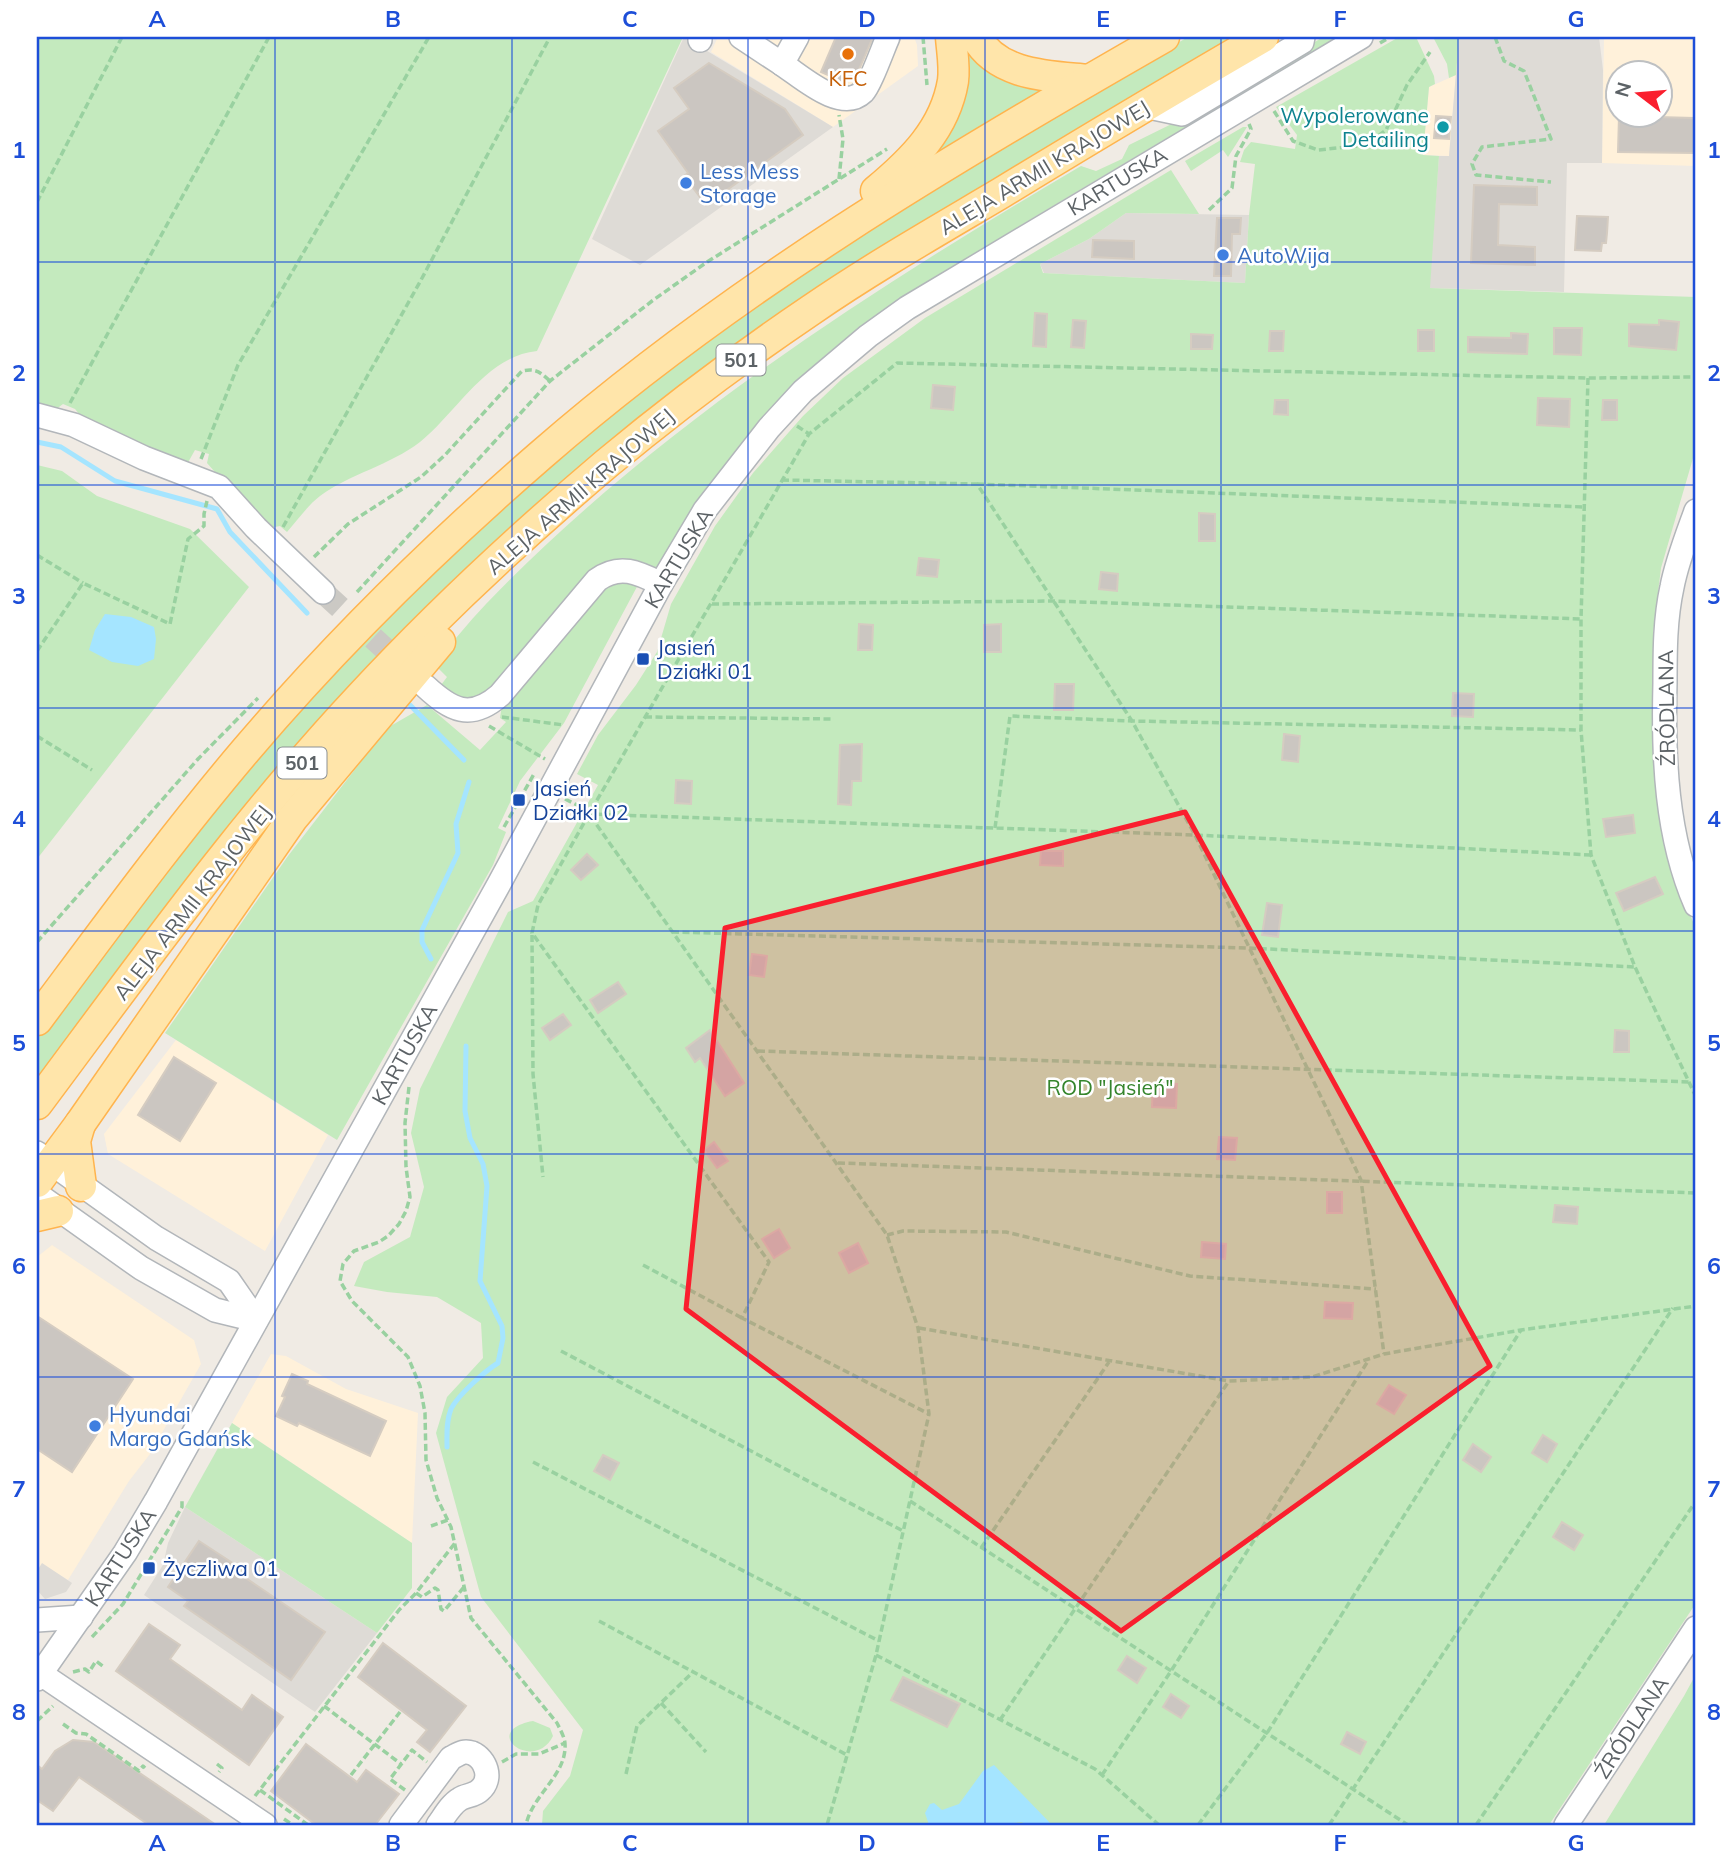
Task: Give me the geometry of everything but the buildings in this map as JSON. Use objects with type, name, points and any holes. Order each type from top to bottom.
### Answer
[{"type":"main road","points":[[814,248],[923,149],[938,126],[953,79],[951,37]]},
{"type":"main road","points":[[976,37],[1006,65],[1037,75],[1088,80]]},
{"type":"main road","name":"501","points":[[37,1020],[243,754],[365,621],[454,534],[572,429],[664,355],[814,248],[1088,80],[1164,37]]},
{"type":"main road","name":"ALEJA ARMII KRAJOWEJ","points":[[39,1101],[268,803],[359,698],[527,533],[605,465],[696,393],[813,309],[1144,106],[1263,37]]},
{"type":"main road","points":[[41,1166],[80,1124],[292,819],[448,632],[605,465]]},
{"type":"main road","points":[[80,1124],[75,1141],[81,1186]]},
{"type":"street","points":[[741,37],[836,99],[850,99],[864,91],[888,37]]},
{"type":"street","points":[[782,64],[797,37]]},
{"type":"street","points":[[1144,106],[1182,114],[1302,43],[1303,37]]},
{"type":"street","name":"KARTUSKA","points":[[39,1676],[125,1553],[499,884],[661,584],[705,510],[742,460],[803,391],[868,336],[953,278],[1240,107],[1370,40]]},
{"type":"street","points":[[37,415],[61,421],[144,458],[219,486],[270,542],[323,592]]},
{"type":"street","name":"ŹRÓDLANA","points":[[1696,511],[1672,586],[1665,630],[1664,732],[1669,796],[1682,865],[1696,905]]},
{"type":"street","points":[[425,686],[443,702],[456,708],[467,711],[479,709],[500,695],[597,580],[606,573],[626,570],[661,584]]},
{"type":"street","points":[[41,1166],[81,1186],[156,1238],[229,1281],[256,1320]]},
{"type":"street","points":[[44,1207],[141,1268],[215,1310],[256,1320]]},
{"type":"street","points":[[37,1620],[81,1617]]},
{"type":"street","name":"ŹRÓDLANA","points":[[1566,1825],[1696,1628]]},
{"type":"street","points":[[39,1676],[265,1825]]},
{"type":"street","points":[[401,1825],[452,1758],[463,1751],[470,1752],[484,1763],[484,1787],[478,1793],[458,1799],[439,1825]]},
{"type":"path","points":[[37,202],[122,37]]},
{"type":"path","points":[[61,421],[269,37]]},
{"type":"path","points":[[195,476],[237,365],[429,37]]},
{"type":"path","points":[[270,542],[282,528],[414,292],[550,37]]},
{"type":"path","points":[[1370,40],[1390,37]]},
{"type":"path","points":[[1495,37],[1504,61],[1524,71],[1550,139],[1482,147],[1472,164],[1476,175],[1551,183]]},
{"type":"path","points":[[1263,94],[1293,141],[1318,149],[1366,145],[1387,130],[1407,85],[1430,52]]},
{"type":"path","points":[[836,99],[843,139],[839,179]]},
{"type":"path","points":[[1209,210],[1232,188],[1237,156],[1251,129],[1240,107]]},
{"type":"path","points":[[543,1177],[533,1074],[532,933],[538,905],[809,434],[897,363],[1588,378],[1696,377]]},
{"type":"path","points":[[300,570],[348,524],[421,477],[523,371],[539,371],[550,381]]},
{"type":"path","points":[[1588,378],[1581,619],[1581,730],[1591,855],[1635,967],[1696,1097]]},
{"type":"path","points":[[791,421],[809,434]]},
{"type":"path","points":[[782,480],[976,484],[1585,508]]},
{"type":"path","points":[[976,484],[1132,721],[1195,835],[1361,1180],[1384,1354]]},
{"type":"path","points":[[37,555],[83,583],[170,624],[188,539],[204,526],[204,514]]},
{"type":"path","points":[[37,651],[83,583]]},
{"type":"path","points":[[712,604],[1053,601],[1581,619]]},
{"type":"path","points":[[479,709],[497,716],[570,726]]},
{"type":"path","points":[[995,828],[1010,716],[1581,730]]},
{"type":"path","points":[[645,718],[834,719]]},
{"type":"path","points":[[499,732],[541,757]]},
{"type":"path","points":[[37,736],[92,770]]},
{"type":"path","points":[[585,809],[887,1234],[918,1328],[929,1414],[876,1655],[827,1825]]},
{"type":"path","points":[[589,814],[1195,835],[1591,855]]},
{"type":"path","points":[[672,932],[1248,948],[1635,967]]},
{"type":"path","points":[[532,933],[769,1262],[742,1318]]},
{"type":"path","points":[[757,1051],[1690,1082]]},
{"type":"path","points":[[410,1085],[405,1123],[410,1197],[406,1210],[399,1224],[388,1236],[354,1251],[343,1264],[340,1281],[352,1301],[408,1357],[420,1386],[425,1413],[426,1460],[455,1543],[471,1618],[557,1723],[565,1743],[563,1760],[555,1776],[530,1808],[526,1825]]},
{"type":"path","points":[[837,1163],[1696,1193]]},
{"type":"path","points":[[887,1234],[903,1231],[1006,1232],[1190,1276],[1376,1289]]},
{"type":"path","points":[[643,1265],[929,1414]]},
{"type":"path","points":[[918,1328],[1229,1381],[1312,1377],[1384,1354],[1521,1330],[1696,1306]]},
{"type":"path","points":[[1329,1825],[1674,1308]]},
{"type":"path","points":[[1198,1825],[1267,1732],[1521,1330]]},
{"type":"path","points":[[561,1351],[903,1531]]},
{"type":"path","points":[[1102,1775],[1369,1359]]},
{"type":"path","points":[[981,1548],[1109,1361]]},
{"type":"path","points":[[1000,1720],[1229,1381]]},
{"type":"path","points":[[533,1462],[879,1641]]},
{"type":"path","points":[[91,1638],[123,1604],[181,1507],[182,1491]]},
{"type":"path","points":[[910,1501],[1408,1825]]},
{"type":"path","points":[[1476,1825],[1696,1501]]},
{"type":"path","points":[[430,1527],[448,1520]]},
{"type":"path","points":[[254,1797],[399,1610],[416,1593],[455,1543]]},
{"type":"path","points":[[416,1593],[422,1597],[435,1588],[438,1590],[440,1609],[444,1611],[464,1587]]},
{"type":"path","points":[[599,1621],[847,1755]]},
{"type":"path","points":[[876,1655],[1095,1769],[1159,1825]]},
{"type":"path","points":[[76,1659],[73,1672],[85,1669],[89,1672],[96,1661],[104,1667]]},
{"type":"path","points":[[626,1774],[637,1726],[693,1672]]},
{"type":"path","points":[[661,1703],[705,1752]]},
{"type":"path","points":[[37,1721],[49,1708],[56,1705]]},
{"type":"path","points":[[324,1706],[401,1765]]},
{"type":"path","points":[[351,1775],[400,1712]]},
{"type":"path","points":[[63,1724],[76,1733],[86,1734],[139,1771],[144,1767]]},
{"type":"path","points":[[501,1763],[516,1754],[539,1754],[565,1743]]},
{"type":"path","points":[[411,1794],[390,1779],[412,1750],[433,1766]]},
{"type":"path","points":[[260,1790],[308,1825]]},
{"type":"highlighted area","points":[[1185,812],[1490,1366],[1121,1631],[686,1309],[725,928]]},
{"type":"shaded area","name":"Less Mess Storage","points":[[684,37],[833,127],[640,265],[592,239]]},
{"type":"shaded area","points":[[718,37],[914,37],[918,66],[833,127],[711,52]]},
{"type":"shaded area","points":[[1459,37],[1599,37],[1603,70],[1602,163],[1567,163],[1564,292],[1429,288],[1439,156],[1449,156]]},
{"type":"shaded area","points":[[1604,37],[1696,37],[1696,166],[1602,163]]},
{"type":"shaded area","points":[[1456,75],[1449,156],[1423,155],[1429,87]]},
{"type":"shaded area","points":[[1126,213],[1249,215],[1245,283],[1044,273],[1040,264],[1089,239]]},
{"type":"shaded area","points":[[176,1040],[328,1135],[265,1251],[108,1154],[104,1134]]},
{"type":"shaded area","points":[[52,1245],[194,1340],[201,1364],[150,1454],[129,1481],[68,1580],[42,1564],[37,1571],[37,1257]]},
{"type":"shaded area","points":[[271,1354],[286,1356],[346,1389],[418,1413],[412,1543],[232,1423]]},
{"type":"shaded area","points":[[185,1507],[377,1633],[315,1712],[144,1595],[163,1565],[168,1543]]},
{"type":"shaded area","points":[[42,1563],[72,1583],[66,1592],[45,1599],[37,1590],[37,1571]]},
{"type":"green space","points":[[37,37],[683,37],[537,351],[502,363],[473,387],[420,442],[320,496],[287,532],[280,526],[265,529],[207,463],[209,454],[195,450],[186,466],[80,415],[75,409],[63,404],[55,410],[37,406]]},
{"type":"green space","points":[[959,37],[1051,86],[929,159]]},
{"type":"green space","points":[[1188,37],[1244,37],[565,487],[37,1081],[37,1035],[177,852],[302,703],[399,601],[545,464],[670,365],[808,267],[988,153]]},
{"type":"green space","points":[[1323,37],[1343,37],[1051,207],[931,280],[853,333],[806,373],[764,418],[656,570],[631,563],[494,694],[455,701],[438,689],[447,677],[434,664],[486,604],[552,540],[621,479],[768,365],[845,312],[1081,166],[1096,171],[1122,159],[1129,145],[1204,108],[1213,109],[1277,72],[1279,64]]},
{"type":"green space","name":"ROD \"Jasień\"","points":[[1399,37],[1416,37],[1435,84],[1429,87],[1423,155],[1439,156],[1430,288],[1696,297],[1696,448],[1661,568],[1653,634],[1655,729],[1684,900],[1696,929],[1696,1603],[1549,1825],[542,1825],[543,1811],[570,1776],[583,1730],[481,1597],[436,1433],[447,1397],[483,1358],[481,1323],[437,1297],[354,1286],[364,1262],[410,1237],[424,1187],[411,1133],[420,1089],[508,912],[533,901],[598,785],[577,774],[598,735],[657,652],[671,604],[715,526],[753,473],[803,416],[843,378],[925,318],[1171,170],[1199,214],[1126,213],[1089,239],[1040,264],[1043,273],[1245,283],[1255,164],[1240,162],[1244,150],[1251,142],[1295,149],[1297,135],[1276,107]]},
{"type":"green space","points":[[1433,37],[1459,37],[1456,75],[1449,78],[1447,64]]},
{"type":"green space","points":[[1247,127],[1228,157],[1223,150],[1191,171],[1185,161]]},
{"type":"green space","points":[[37,465],[62,471],[97,496],[190,529],[249,587],[37,859]]},
{"type":"green space","points":[[622,578],[639,583],[564,723],[520,781],[498,828],[506,832],[493,865],[337,1140],[165,1033],[288,856],[387,728],[427,705],[480,750],[506,722],[500,718],[502,705],[603,587]]},
{"type":"green space","points":[[232,1423],[412,1543],[412,1588],[377,1633],[185,1507]]},
{"type":"green space","points":[[1696,1674],[1696,1825],[1604,1825],[1684,1696]]},
{"type":"green space","points":[[533,1721],[550,1728],[553,1736],[544,1747],[524,1751],[510,1740],[510,1733],[517,1726]]},
{"type":"water","points":[[105,614],[131,617],[154,627],[154,659],[138,666],[112,662],[89,650],[95,630]]},
{"type":"water","points":[[994,1765],[1052,1825],[1030,1825],[1021,1822],[997,1825],[929,1825],[925,1813],[930,1804],[934,1803],[942,1810],[959,1804],[983,1771]]},
{"type":"waterway","points":[[37,442],[61,447],[115,481],[217,509],[230,532],[307,613]]},
{"type":"waterway","points":[[410,705],[464,760]]},
{"type":"waterway","points":[[431,959],[422,942],[422,930],[458,853],[456,824],[469,782]]},
{"type":"waterway","points":[[447,1447],[451,1409],[472,1384],[498,1363],[503,1338],[502,1326],[480,1281],[487,1186],[483,1164],[470,1138],[465,1111],[466,1046]]},
{"type":"tunnel","points":[[323,592],[408,670]]},
{"type":"place","name":"KFC","points":[[848,54]]},
{"type":"place","name":"Wypolerowane Detailing","points":[[1443,127]]},
{"type":"place","name":"Less Mess Storage","points":[[686,183]]},
{"type":"place","name":"AutoWija","points":[[1223,255]]},
{"type":"place","name":"Jasień Działki 01","points":[[643,659]]},
{"type":"place","name":"Jasień Działki 02","points":[[519,800]]},
{"type":"place","name":"Hyundai Margo Gdańsk","points":[[95,1426]]},
{"type":"place","name":"Życzliwa 01","points":[[149,1568]]}]
